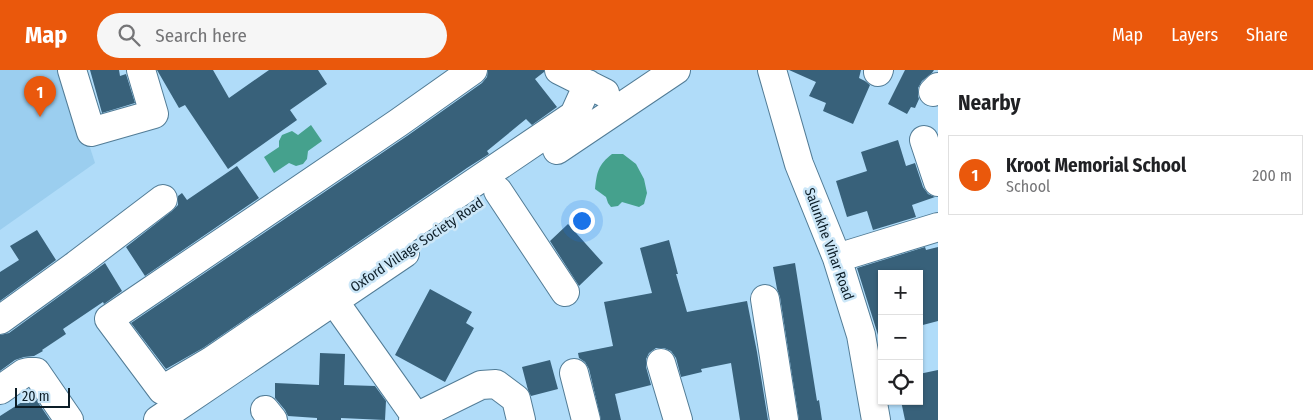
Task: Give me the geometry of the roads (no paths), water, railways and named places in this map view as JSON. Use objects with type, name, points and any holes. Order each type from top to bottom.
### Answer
[{"type":"street","points":[[72,70],[91,132],[154,114],[141,70]]},
{"type":"street","points":[[473,70],[109,319],[165,406],[219,355],[574,115],[592,86]]},
{"type":"street","points":[[559,70],[625,104]]},
{"type":"street","name":"Salunkhe Vihar Road","points":[[772,70],[799,164],[836,258],[861,335],[876,420]]},
{"type":"street","name":"Oxford Village Society Road","points":[[165,406],[334,301],[625,104],[666,72]]},
{"type":"street","points":[[924,140],[938,182]]},
{"type":"street","points":[[498,191],[565,292]]},
{"type":"street","points":[[0,320],[163,199]]},
{"type":"street","points":[[836,258],[938,227]]},
{"type":"street","points":[[764,299],[784,420]]},
{"type":"street","points":[[334,301],[414,419],[481,385],[496,384],[516,399],[521,420]]},
{"type":"street","points":[[661,363],[678,420]]},
{"type":"street","points":[[0,390],[24,373],[36,372],[70,420]]},
{"type":"street","points":[[574,374],[586,420]]},
{"type":"place","name":"Kroot Memorial School","points":[[40,117]]}]
